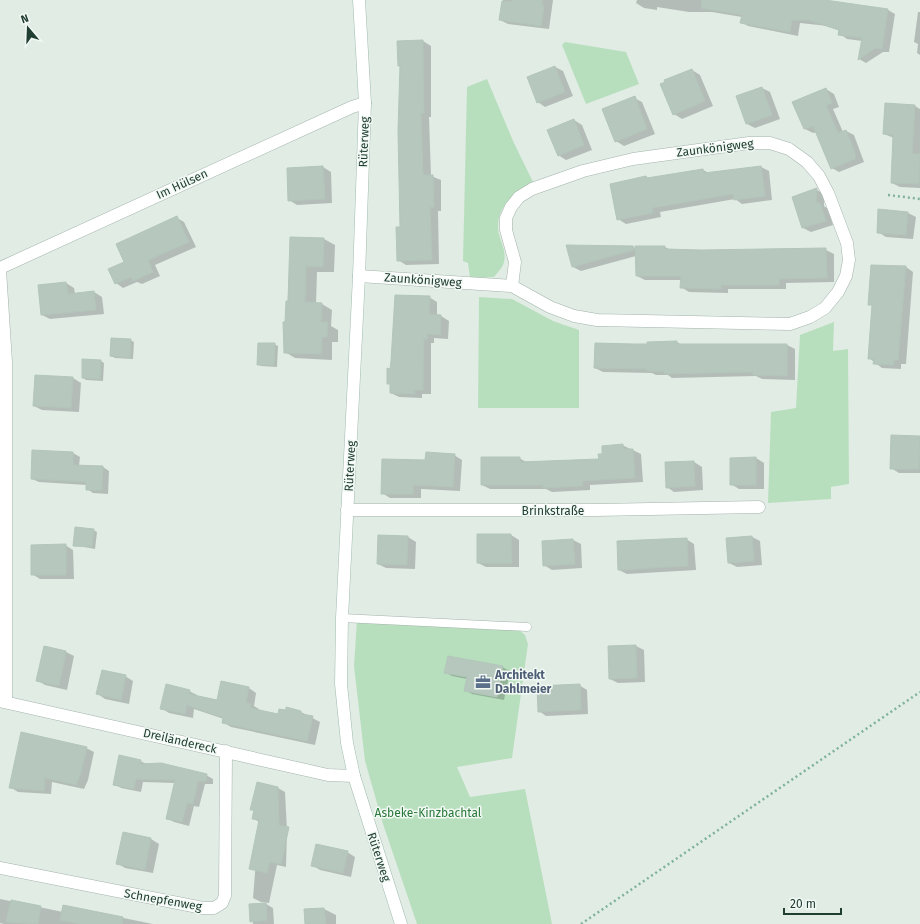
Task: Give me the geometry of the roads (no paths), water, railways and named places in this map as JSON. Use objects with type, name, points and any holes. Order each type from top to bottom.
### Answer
[{"type":"street","name":"Rüterweg","points":[[359,0],[366,103],[342,618],[341,684],[347,743],[354,776],[401,924]]},
{"type":"street","name":"Im Hülsen","points":[[0,269],[352,106],[366,103]]},
{"type":"street","name":"Zaunkönigweg","points":[[359,276],[512,286],[550,307],[574,316],[597,320],[790,324],[810,317],[825,308],[838,292],[846,276],[849,260],[847,243],[828,192],[819,176],[807,162],[790,150],[770,143],[749,143],[606,164],[532,189],[519,197],[511,207],[506,218],[506,230],[515,262],[512,286]]},
{"type":"street","name":"Dreiländereck","points":[[0,269],[6,362],[3,701],[328,775],[354,776]]},
{"type":"street","name":"Brinkstraße","points":[[348,510],[368,512],[759,507]]},
{"type":"street","name":"Schnepfenweg","points":[[0,868],[203,908],[214,908],[222,903],[225,896],[226,751]]},
{"type":"lane","points":[[342,618],[527,627]]},
{"type":"place","name":"Architekt Dahlmeier","points":[[483,682]]},
{"type":"park label","name":"Asbeke-Kinzbachtal","points":[[428,813]]}]
